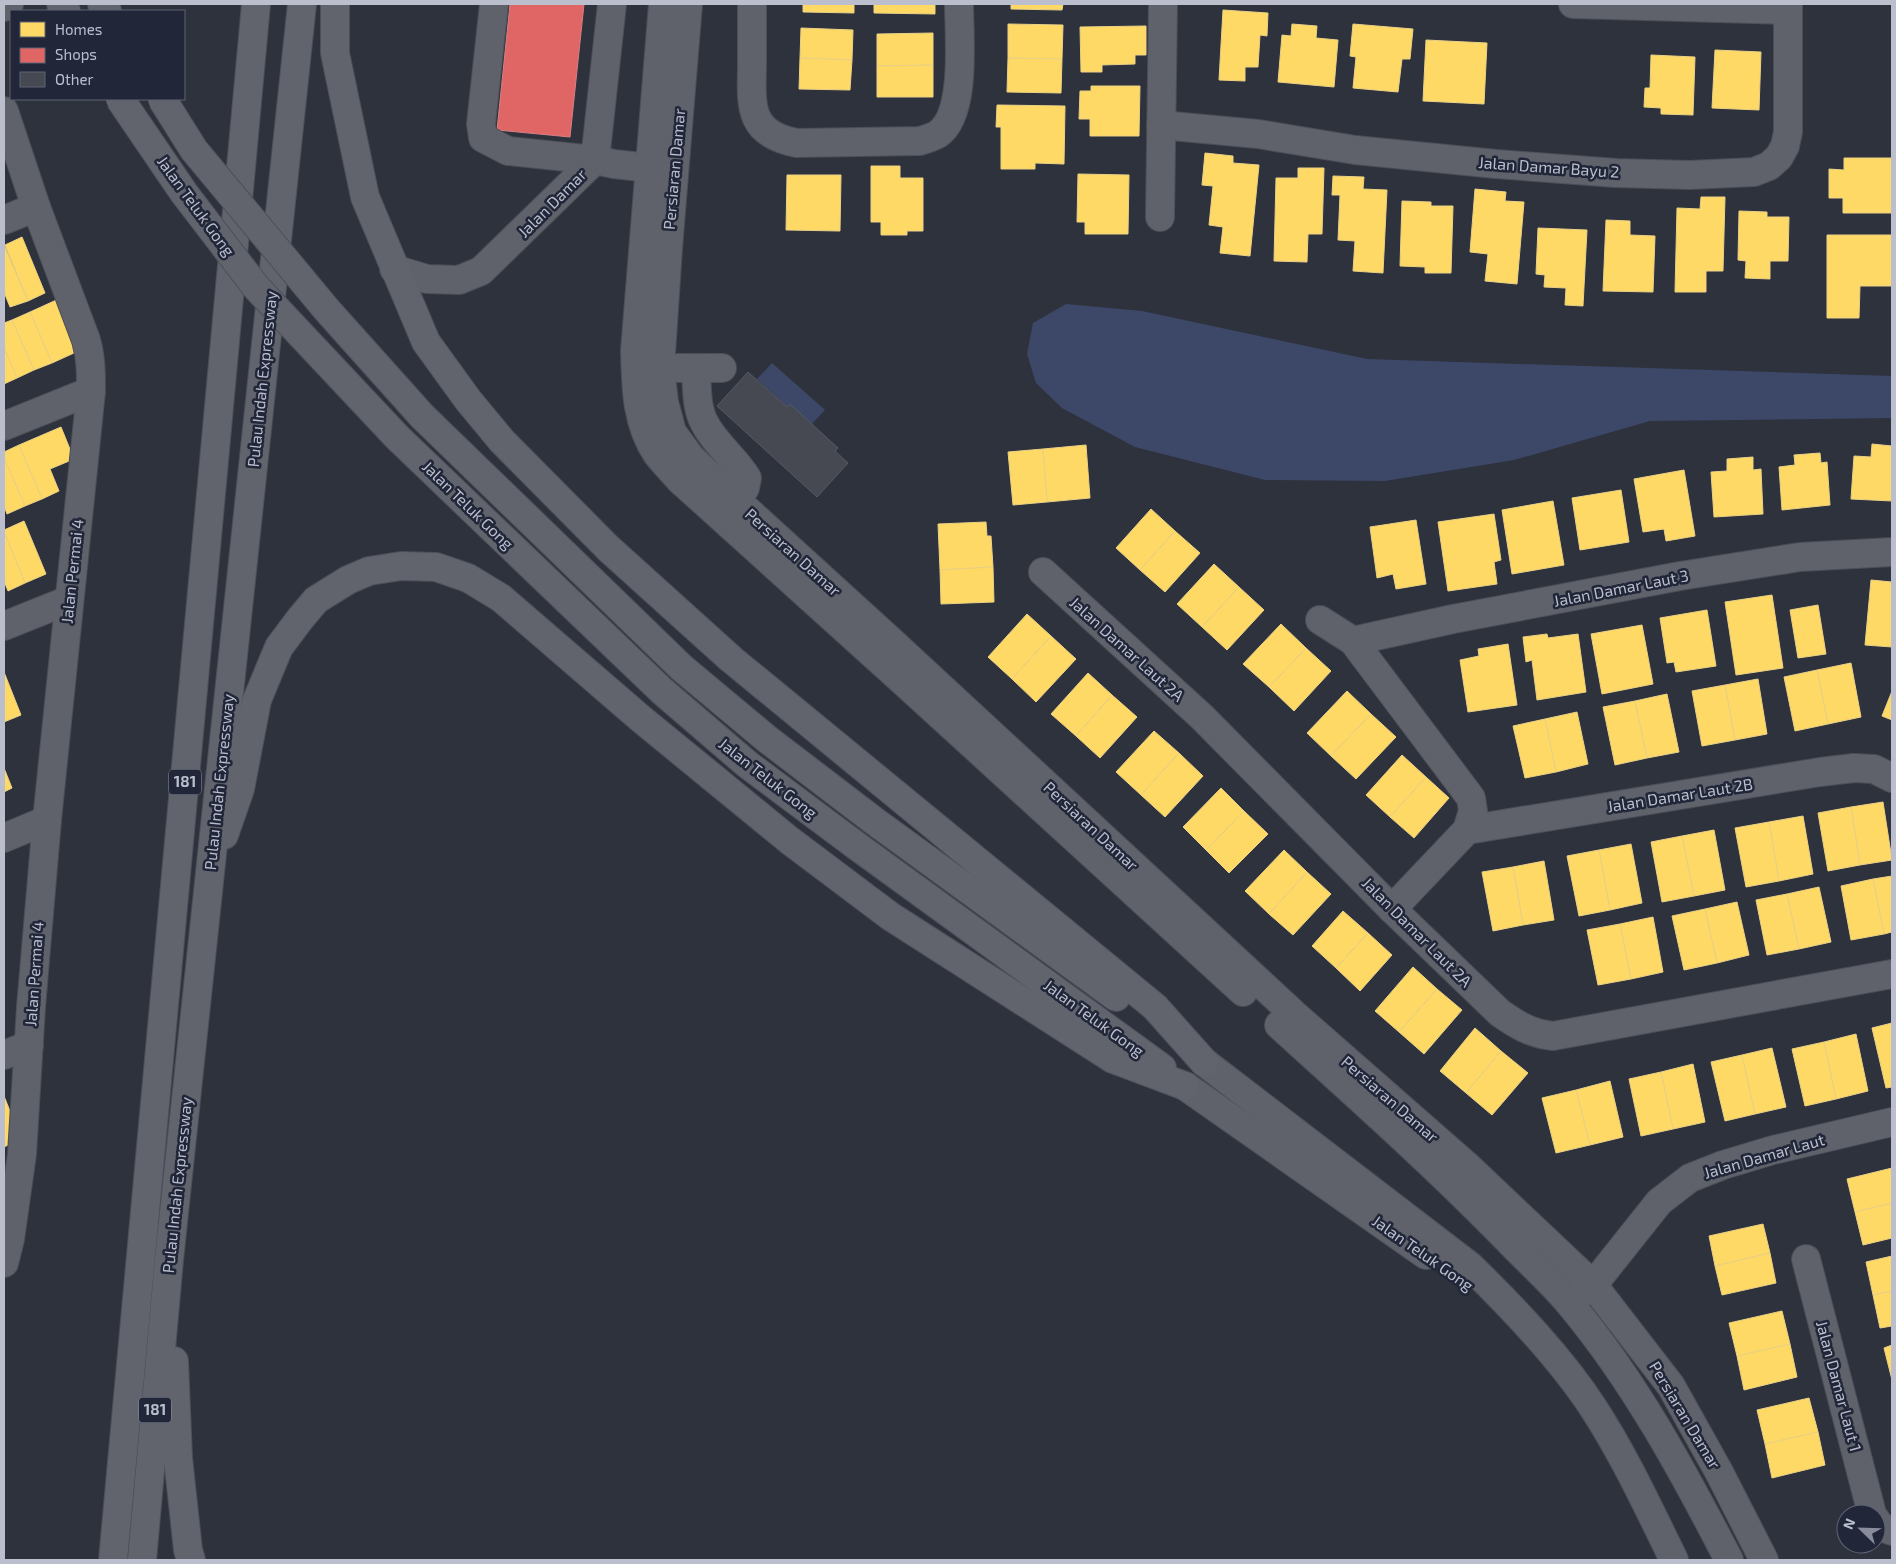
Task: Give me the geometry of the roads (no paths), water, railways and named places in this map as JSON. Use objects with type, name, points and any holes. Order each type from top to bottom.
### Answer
[{"type":"main road","name":"Pulau Indah Expressway","points":[[113,1560],[256,4]]},
{"type":"main road","name":"Pulau Indah Expressway","points":[[142,1560],[169,1260],[302,4]]},
{"type":"main road","points":[[335,4],[335,53],[365,197],[426,342],[468,400],[502,441],[608,548],[731,659],[1155,1007],[1204,1062]]},
{"type":"main road","name":"Jalan Teluk Gong","points":[[121,100],[184,193],[256,287],[397,437],[662,692],[747,764],[1185,1086]]},
{"type":"main road","name":"Jalan Teluk Gong","points":[[163,100],[194,150],[327,310],[422,416],[682,668],[767,739],[872,820],[1204,1062]]},
{"type":"main road","points":[[208,882],[240,789],[257,700],[278,647],[316,600],[348,580],[369,571],[401,566],[436,567],[468,578],[501,598],[640,718],[782,834],[890,916],[1113,1059],[1185,1086]]},
{"type":"main road","points":[[169,1260],[178,1458],[188,1550],[191,1560]]},
{"type":"main road","points":[[108,1560],[120,1486]]},
{"type":"street","points":[[4,7],[9,4]]},
{"type":"street","points":[[494,4],[481,124],[483,138],[508,151],[650,168]]},
{"type":"street","name":"Jalan Damar","points":[[394,269],[428,279],[459,280],[481,271],[595,160],[612,4]]},
{"type":"street","name":"Persiaran Damar","points":[[663,4],[635,351],[636,392],[642,424],[657,453],[680,480],[707,505],[906,684],[1453,1184],[1569,1303],[1652,1419],[1729,1560]]},
{"type":"street","name":"Persiaran Damar","points":[[688,4],[660,368],[664,402],[672,432],[691,458],[736,500],[1296,1016],[1466,1165],[1593,1285],[1671,1386],[1720,1472],[1764,1560]]},
{"type":"street","points":[[752,4],[751,102],[756,118],[766,131],[781,140],[797,143],[920,141],[938,134],[948,123],[955,108],[958,93],[959,4]]},
{"type":"street","points":[[1160,217],[1163,4]]},
{"type":"street","points":[[1573,4],[1788,7]]},
{"type":"street","name":"Jalan Damar Bayu 2","points":[[1161,125],[1258,134],[1355,150],[1496,164],[1616,173],[1690,175],[1754,172],[1769,166],[1779,157],[1785,146],[1788,132],[1788,7]]},
{"type":"street","name":"Jalan Permai 4","points":[[4,111],[36,207],[90,352],[91,391],[47,820],[22,1154],[10,1238],[4,1263]]},
{"type":"street","points":[[4,220],[36,207]]},
{"type":"street","points":[[660,368],[709,368],[700,411],[703,422],[740,466],[747,478],[745,488],[736,500]]},
{"type":"street","points":[[4,426],[91,391]]},
{"type":"street","name":"Jalan Damar Laut 3","points":[[1353,641],[1453,619],[1680,576],[1800,557],[1892,552]]},
{"type":"street","name":"Jalan Damar Laut 2A","points":[[1042,572],[1202,717],[1392,909],[1500,1013],[1518,1026],[1537,1035],[1553,1036],[1576,1033],[1892,974]]},
{"type":"street","points":[[4,626],[69,600]]},
{"type":"street","points":[[1320,620],[1353,641],[1471,798],[1473,811],[1467,830],[1392,909]]},
{"type":"street","name":"Jalan Damar Laut 2B","points":[[1467,830],[1820,772],[1854,768],[1874,769],[1892,778]]},
{"type":"street","points":[[4,838],[47,820]]},
{"type":"street","points":[[4,1055],[29,1045]]},
{"type":"street","name":"Jalan Teluk Gong","points":[[1204,1062],[1470,1266],[1498,1294],[1567,1371],[1594,1409],[1620,1453],[1674,1560]]},
{"type":"street","name":"Jalan Teluk Gong","points":[[1185,1086],[1452,1273],[1500,1311],[1530,1330]]},
{"type":"street","name":"Jalan Damar Laut","points":[[1569,1303],[1593,1285],[1659,1202],[1690,1178],[1723,1165],[1773,1150],[1892,1122]]},
{"type":"street","name":"Jalan Damar Laut 1","points":[[1806,1259],[1869,1504]]},
{"type":"water","points":[[1066,304],[1142,311],[1367,359],[1892,376],[1892,418],[1650,421],[1514,460],[1385,481],[1265,480],[1135,447],[1062,408],[1036,383],[1027,354],[1033,323]]},
{"type":"water","points":[[772,363],[825,410],[809,427],[757,379]]}]
